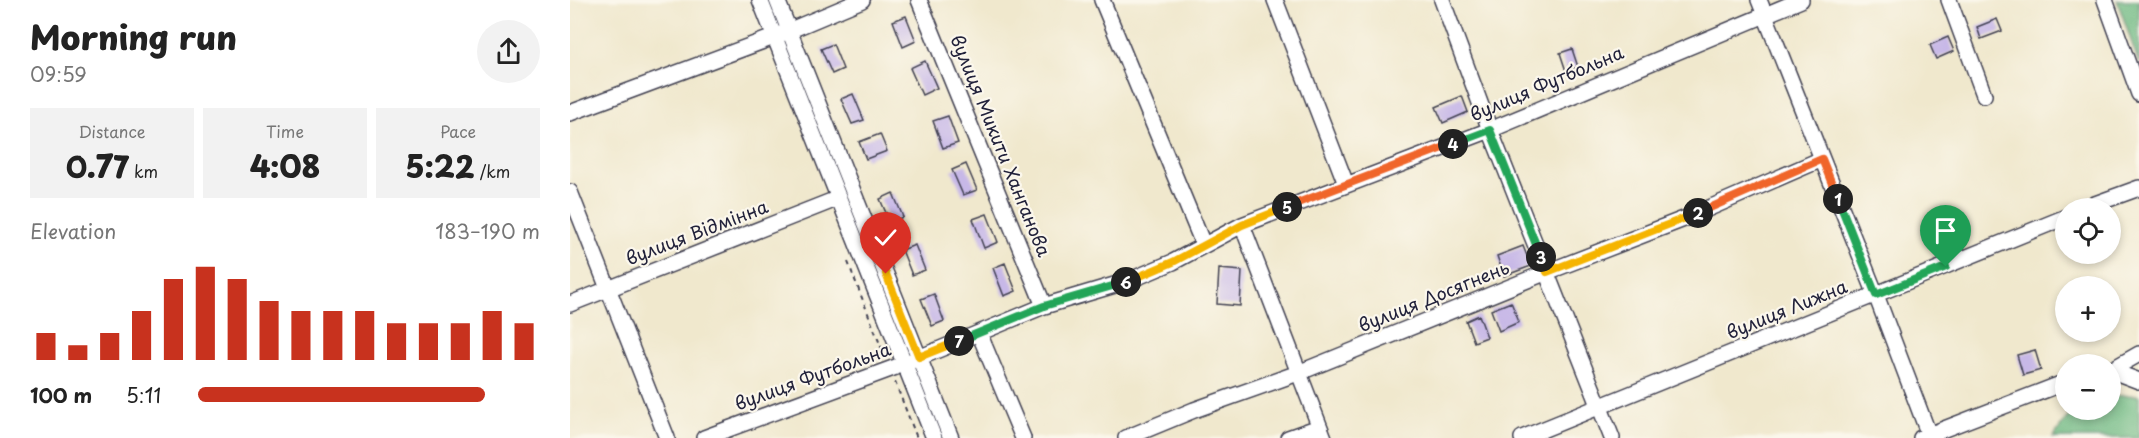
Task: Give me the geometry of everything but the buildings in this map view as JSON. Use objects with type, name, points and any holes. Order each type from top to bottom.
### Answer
[{"type":"street","points":[[760,0],[934,438]]},
{"type":"street","points":[[777,0],[951,438]]},
{"type":"street","points":[[570,113],[774,37],[862,0]]},
{"type":"street","name":"вулиця Микити Ханганова","points":[[919,0],[1044,306]]},
{"type":"street","points":[[1102,0],[1203,244]]},
{"type":"street","points":[[1275,0],[1346,184]]},
{"type":"street","points":[[1442,0],[1490,130],[1612,438]]},
{"type":"street","points":[[1759,0],[1876,295],[1925,437],[2055,386]]},
{"type":"street","name":"вулиця Футбольна","points":[[705,438],[904,364],[1044,306],[1128,281],[1173,262],[1242,225],[1490,130],[1801,0]]},
{"type":"street","points":[[1949,0],[1984,95]]},
{"type":"street","points":[[2105,0],[2139,94]]},
{"type":"street","name":"вулиця Досягнень","points":[[1126,438],[1194,410],[1298,373],[1684,219],[1822,159]]},
{"type":"street","points":[[2112,198],[2139,188]]},
{"type":"street","points":[[570,192],[667,438]]},
{"type":"street","name":"вулиця Відмінна","points":[[570,303],[839,198]]},
{"type":"street","name":"вулиця Лижна","points":[[1522,438],[2055,222]]},
{"type":"street","points":[[1242,225],[1321,432],[1288,438]]},
{"type":"street","points":[[979,333],[1023,438]]},
{"type":"street","points":[[2121,364],[2139,354]]},
{"type":"street","points":[[2121,374],[2139,381]]},
{"type":"path","points":[[893,377],[917,438]]},
{"type":"green space","points":[[2117,0],[2139,0],[2139,64]]},
{"type":"green space","points":[[2137,395],[2139,397],[2139,438],[2053,438],[2066,420],[2121,420],[2121,396]]},
{"type":"route","points":[[886,274],[919,357],[1044,306],[1128,281],[1173,262],[1242,225],[1490,130],[1547,272],[1684,219],[1822,159],[1876,295],[1946,267]]}]
